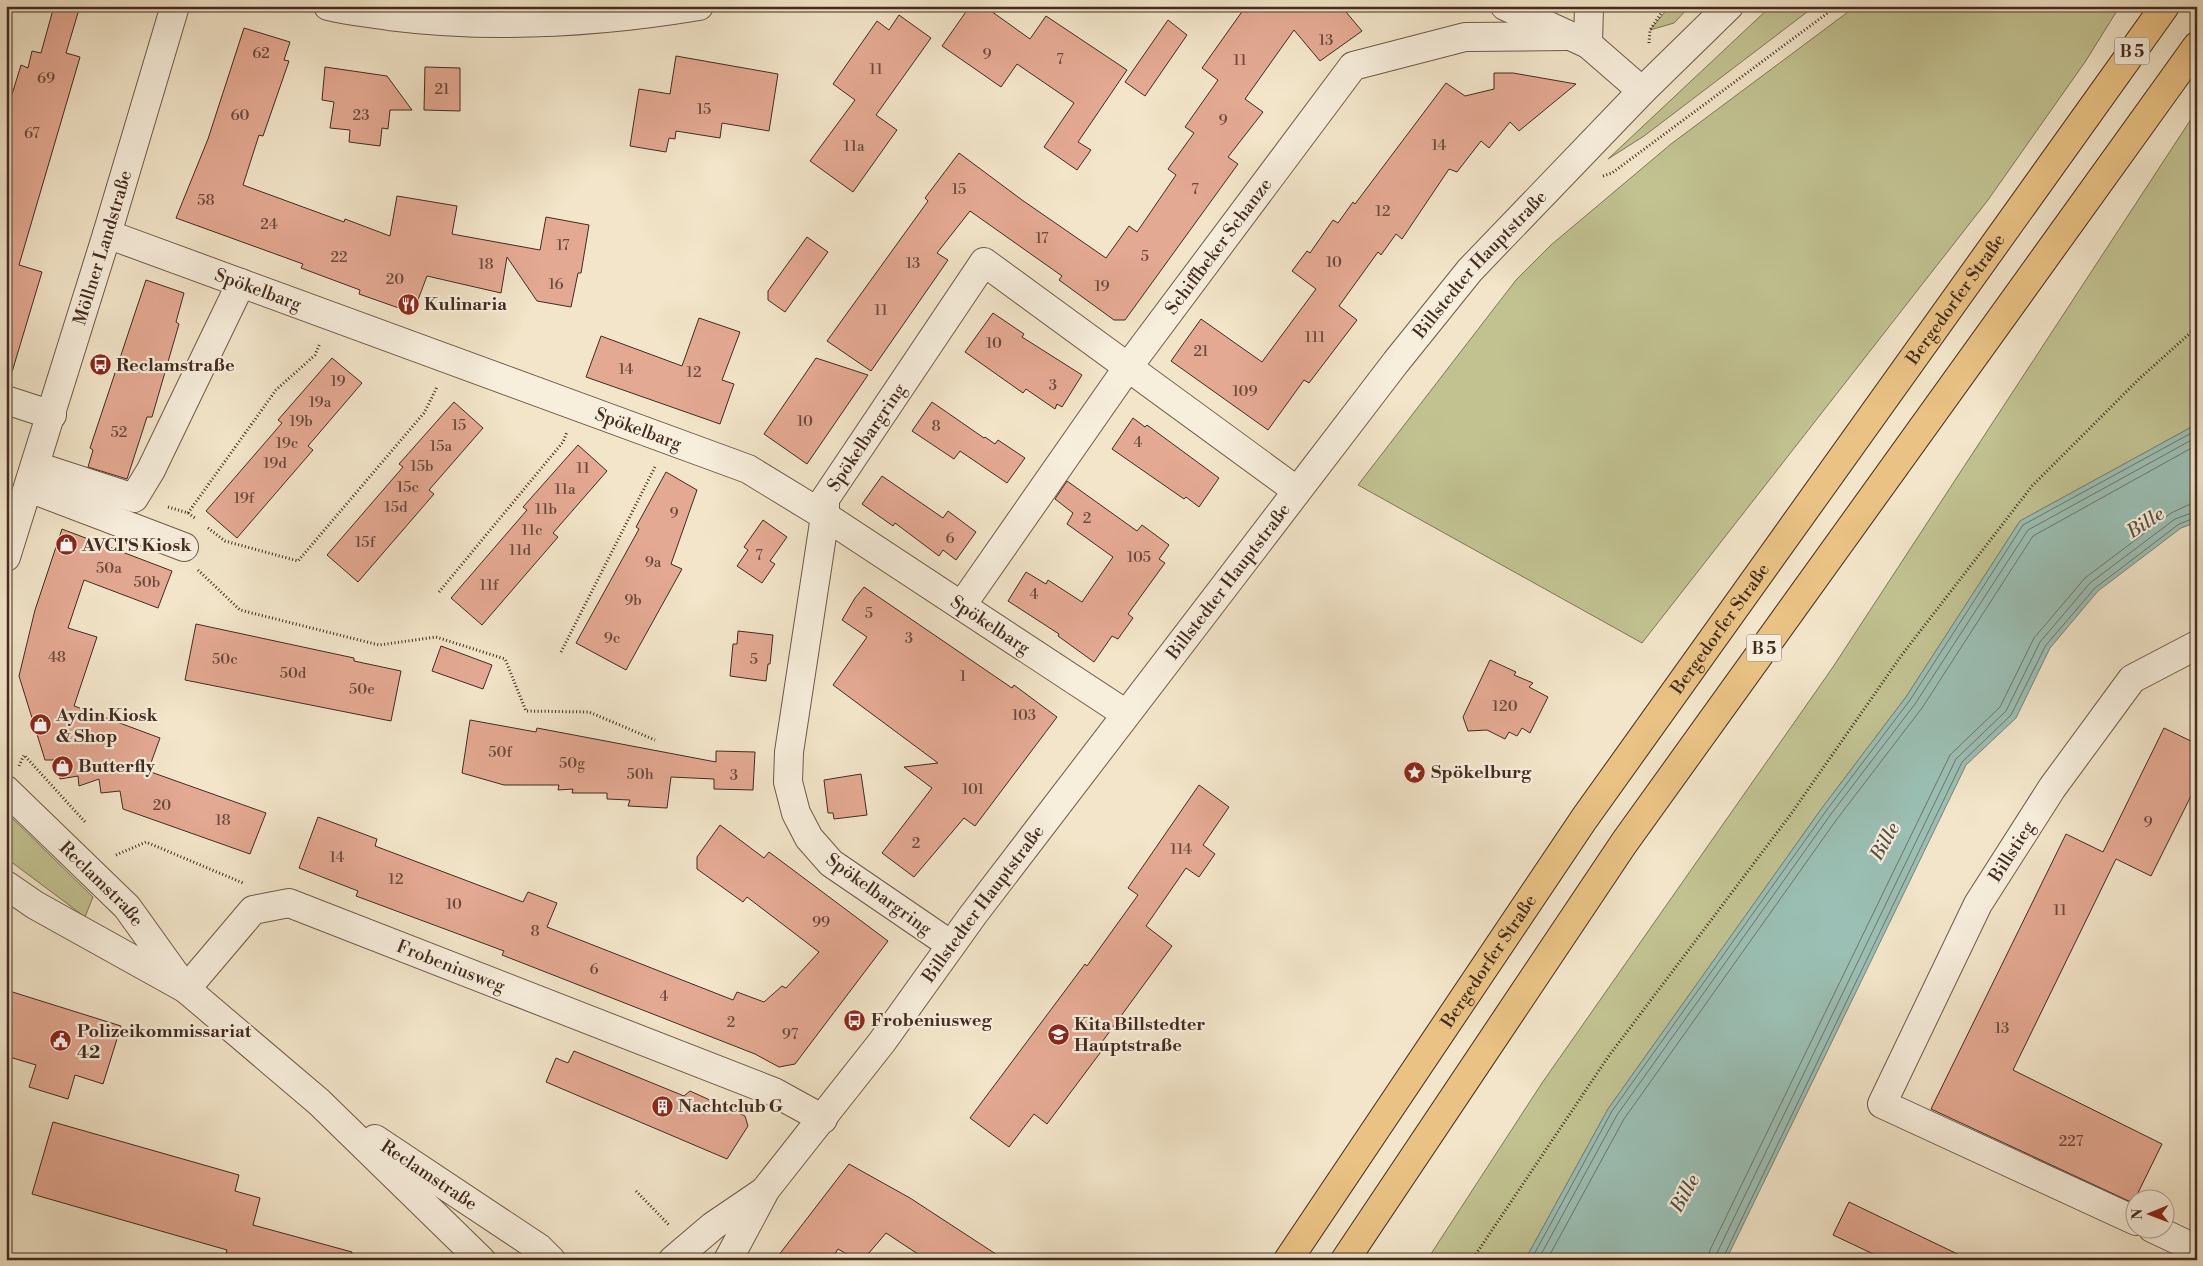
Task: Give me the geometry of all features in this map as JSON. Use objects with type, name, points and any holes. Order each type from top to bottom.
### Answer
[{"type":"highway","name":"Bergedorfer Straße","points":[[1288,1260],[1584,820],[2164,6]]},
{"type":"highway","name":"B 5","points":[[1345,1260],[1624,844],[2197,46]]},
{"type":"street","name":"Möllner Landstraße","points":[[6,557],[108,234],[175,6]]},
{"type":"street","points":[[328,6],[420,20],[501,24],[634,17],[700,6]]},
{"type":"street","points":[[1505,6],[1578,40],[1642,91]]},
{"type":"street","points":[[1578,40],[1589,6]]},
{"type":"street","name":"Billstedter Hauptstraße","points":[[728,1260],[766,1189],[882,1042],[950,945],[1296,490],[1470,270],[1642,91],[1729,6]]},
{"type":"street","name":"Schiffbeker Schanze","points":[[962,605],[1128,366],[1353,66],[1465,37],[1578,40]]},
{"type":"street","name":"Spökelbarg","points":[[108,234],[748,469],[825,516],[1126,714]]},
{"type":"street","name":"Spökelbargring","points":[[950,945],[831,863],[809,838],[796,813],[788,782],[789,752],[825,516],[825,499],[984,262],[1296,490]]},
{"type":"street","points":[[32,477],[134,498],[150,470],[241,283]]},
{"type":"street","points":[[6,400],[52,415]]},
{"type":"street","name":"Möllner Landstraße","points":[[6,537],[32,477]]},
{"type":"street","points":[[32,477],[184,547]]},
{"type":"street","name":"Billstieg","points":[[2126,1216],[1882,1104],[1978,904],[2052,788],[2132,679],[2197,645]]},
{"type":"street","name":"Reclamstraße","points":[[6,790],[127,907],[186,988]]},
{"type":"street","name":"Reclamstraße","points":[[6,885],[35,905],[186,988],[319,1102],[481,1260]]},
{"type":"street","name":"Frobeniusweg","points":[[186,988],[253,910],[290,903],[774,1092],[823,1119]]},
{"type":"street","name":"Reclamstraße","points":[[319,1102],[550,1256]]},
{"type":"street","name":"Billstedter Hauptstraße","points":[[681,1253],[713,1226],[766,1189]]},
{"type":"street","points":[[2173,1238],[2190,1246]]},
{"type":"path","points":[[1651,145],[1836,6]]},
{"type":"path","points":[[1472,1260],[1608,1056],[1791,814],[1901,656],[2032,486],[2139,379],[2197,327]]},
{"type":"path","points":[[188,513],[276,390],[315,355],[317,351]]},
{"type":"path","points":[[134,498],[188,513],[225,541],[298,561],[424,413],[451,360]]},
{"type":"path","points":[[561,652],[669,440]]},
{"type":"path","points":[[439,592],[563,442]]},
{"type":"path","points":[[184,547],[196,568],[240,610],[379,645],[436,638],[505,659],[526,711],[589,712],[655,740]]},
{"type":"path","points":[[6,790],[24,755],[89,827]]},
{"type":"path","points":[[109,848],[115,856],[146,842],[245,884]]},
{"type":"path","points":[[636,1191],[681,1253]]},
{"type":"green space","points":[[1670,6],[1690,6],[1674,23],[1650,30]]},
{"type":"green space","points":[[1771,6],[1815,6],[1644,136],[1608,159]]},
{"type":"green space","points":[[1856,6],[2120,6],[2085,62],[1988,200],[1642,643],[1358,485],[1516,280],[1551,245],[1671,144]]},
{"type":"green space","points":[[2197,110],[2197,424],[2020,521],[1906,697],[1822,808],[1608,1109],[1525,1260],[1427,1260],[1542,1083],[1833,667]]},
{"type":"green space","points":[[10,816],[93,897],[85,917],[6,858],[6,824]]},
{"type":"water","name":"Bille","points":[[2197,424],[2197,522],[2181,528],[2098,591],[2050,648],[2016,718],[1966,765],[1726,1260],[1525,1260],[1608,1109],[1822,808],[1906,697],[2020,521]]},
{"type":"building","points":[[54,6],[80,6],[66,53],[80,57],[19,265],[42,272],[12,372],[6,371],[6,114],[21,65],[28,68],[32,51],[41,53]]},
{"type":"building","points":[[970,6],[984,6],[1030,39],[1046,16],[1127,70],[1078,142],[1091,150],[1077,170],[1044,147],[1074,103],[1017,64],[1001,87],[942,46]]},
{"type":"building","points":[[1246,6],[1341,6],[1362,31],[1320,61],[1294,30],[1245,99],[1263,112],[1228,157],[1238,164],[1125,320],[1114,320],[1059,280],[1062,276],[970,211],[937,253],[948,260],[871,371],[827,341],[928,201],[925,198],[959,153],[1022,200],[1106,258],[1129,226],[1137,232],[1176,175],[1168,169],[1194,133],[1185,127],[1218,80],[1202,68]]},
{"type":"building","points":[[899,15],[931,38],[876,115],[897,130],[853,192],[810,161],[855,100],[833,84],[877,21],[889,30]]},
{"type":"building","points":[[1168,20],[1187,35],[1145,96],[1125,82]]},
{"type":"building","points":[[244,28],[290,42],[284,60],[289,61],[263,136],[259,135],[243,185],[344,222],[345,219],[390,236],[397,196],[457,206],[452,234],[540,250],[546,217],[589,225],[581,273],[578,273],[571,307],[537,301],[507,257],[501,293],[427,276],[413,313],[359,294],[360,290],[301,268],[303,264],[176,218],[208,139]]},
{"type":"building","points":[[676,56],[778,74],[769,131],[722,123],[720,138],[676,131],[675,139],[669,138],[666,152],[630,146],[639,89],[670,94]]},
{"type":"building","points":[[325,67],[387,76],[412,110],[390,110],[388,129],[382,128],[380,146],[349,142],[350,130],[330,128],[334,102],[322,100]]},
{"type":"building","points":[[425,67],[460,68],[460,111],[424,110]]},
{"type":"building","points":[[1494,73],[1513,73],[1576,84],[1519,131],[1510,122],[1489,148],[1481,141],[1457,172],[1449,169],[1402,239],[1396,234],[1381,255],[1378,252],[1339,306],[1357,320],[1309,383],[1304,380],[1268,430],[1171,361],[1201,319],[1262,362],[1316,289],[1292,271],[1307,251],[1310,253],[1333,220],[1338,223],[1353,202],[1355,204],[1446,83],[1465,96],[1494,89]]},
{"type":"building","points":[[807,237],[828,252],[785,312],[768,300],[768,291]]},
{"type":"building","points":[[146,280],[184,293],[176,322],[179,324],[152,417],[147,417],[127,479],[88,467],[93,450],[90,448]]},
{"type":"building","points":[[993,313],[1024,334],[1022,337],[1082,375],[1062,407],[1057,404],[1055,409],[1026,389],[1023,393],[965,352]]},
{"type":"building","points":[[699,318],[740,332],[722,380],[734,384],[720,424],[586,377],[601,336],[682,366]]},
{"type":"building","points":[[332,358],[362,383],[308,446],[313,450],[237,538],[206,511],[282,423],[278,420]]},
{"type":"building","points":[[816,358],[868,375],[807,464],[764,434]]},
{"type":"building","points":[[454,402],[483,428],[429,490],[434,494],[358,582],[327,555],[403,467],[399,464]]},
{"type":"building","points":[[932,402],[984,438],[995,444],[998,440],[1025,458],[1007,483],[960,451],[954,459],[912,431]]},
{"type":"building","points":[[1133,418],[1145,427],[1147,425],[1219,478],[1199,507],[1186,497],[1184,499],[1112,449]]},
{"type":"building","points":[[578,445],[607,471],[553,533],[558,537],[482,625],[451,598],[527,510],[523,507]]},
{"type":"building","points":[[666,472],[697,490],[671,564],[682,569],[626,670],[576,643],[639,529],[636,527]]},
{"type":"building","points":[[882,476],[943,518],[948,511],[976,532],[956,560],[943,550],[939,556],[895,523],[893,526],[862,504]]},
{"type":"building","points":[[1067,481],[1137,531],[1142,525],[1169,545],[1159,559],[1165,563],[1128,614],[1133,618],[1118,639],[1112,636],[1094,662],[1058,636],[1059,634],[1008,601],[1026,572],[1046,584],[1048,580],[1082,602],[1113,557],[1067,524],[1073,513],[1055,499]]},
{"type":"building","points":[[763,520],[787,537],[770,561],[775,564],[762,583],[737,566],[748,550],[744,547]]},
{"type":"building","points":[[62,529],[172,571],[158,608],[84,580],[68,628],[97,637],[74,706],[160,738],[148,771],[266,813],[250,854],[123,809],[120,791],[101,793],[99,779],[79,786],[78,776],[60,779],[57,760],[45,760],[19,676],[35,610]]},
{"type":"building","points":[[864,587],[1012,688],[1014,685],[1057,717],[975,826],[964,818],[914,877],[882,853],[932,788],[904,767],[938,763],[833,685],[867,637],[842,620]]},
{"type":"building","points":[[196,624],[354,658],[354,661],[401,671],[391,721],[185,680]]},
{"type":"building","points":[[738,631],[773,635],[766,681],[730,676],[733,644],[737,644]]},
{"type":"building","points":[[441,646],[492,665],[483,689],[432,671]]},
{"type":"building","points":[[1490,660],[1516,672],[1514,675],[1533,683],[1529,687],[1548,697],[1530,733],[1522,728],[1517,736],[1509,732],[1505,739],[1487,730],[1468,731],[1463,717]]},
{"type":"building","points":[[470,720],[536,732],[537,728],[716,762],[716,751],[755,752],[753,790],[714,789],[714,779],[671,777],[667,808],[628,806],[630,800],[607,799],[607,793],[572,793],[573,789],[558,790],[559,785],[504,785],[462,773]]},
{"type":"building","points":[[2164,728],[2197,744],[2197,784],[2151,876],[2116,859],[2013,1070],[2162,1144],[2140,1188],[2126,1188],[2126,1200],[1931,1109],[2066,834],[2103,852]]},
{"type":"building","points":[[861,774],[867,815],[834,819],[833,813],[828,813],[824,780]]},
{"type":"building","points":[[1199,785],[1229,807],[1203,845],[1215,854],[1199,877],[1186,868],[1146,926],[1172,946],[1102,1042],[1106,1045],[1047,1124],[1034,1114],[1009,1147],[970,1118],[1085,964],[1087,966],[1138,895],[1128,888]]},
{"type":"building","points":[[318,817],[377,839],[375,846],[523,902],[528,892],[557,903],[547,927],[733,1000],[737,992],[764,1002],[782,986],[786,988],[819,952],[747,897],[743,902],[697,869],[697,857],[720,825],[764,858],[769,852],[888,941],[795,1064],[779,1067],[755,1054],[502,955],[504,951],[356,896],[358,891],[299,868]]},
{"type":"building","name":"Polizeikommissariat 42","points":[[6,990],[121,1026],[103,1084],[75,1075],[68,1099],[29,1087],[36,1065],[6,1056]]},
{"type":"building","name":"Nachtclub G","points":[[574,1051],[684,1096],[690,1091],[745,1116],[748,1126],[727,1159],[546,1082],[556,1058],[568,1063]]},
{"type":"building","points":[[53,1122],[239,1175],[235,1191],[260,1198],[253,1225],[352,1252],[351,1260],[224,1260],[227,1250],[32,1194]]},
{"type":"building","points":[[849,1164],[910,1198],[1005,1260],[927,1260],[886,1233],[863,1260],[857,1260],[838,1249],[831,1260],[775,1260]]},
{"type":"building","points":[[1849,1202],[1970,1260],[1886,1260],[1833,1235]]},
{"type":"place","name":"Kulinaria","points":[[408,304]]},
{"type":"place","name":"Reclamstraße","points":[[100,365]]},
{"type":"place","name":"AVCI'S Kiosk","points":[[66,545]]},
{"type":"place","name":"Aydin Kiosk & Shop","points":[[40,725]]},
{"type":"place","name":"Butterfly","points":[[62,766]]},
{"type":"place","name":"Spökelburg","points":[[1415,772]]},
{"type":"place","name":"Frobeniusweg","points":[[855,1020]]},
{"type":"place","name":"Kita Billstedter Hauptstraße","points":[[1058,1034]]},
{"type":"place","name":"Polizeikommissariat 42","points":[[61,1041]]},
{"type":"place","name":"Nachtclub G","points":[[662,1106]]}]
